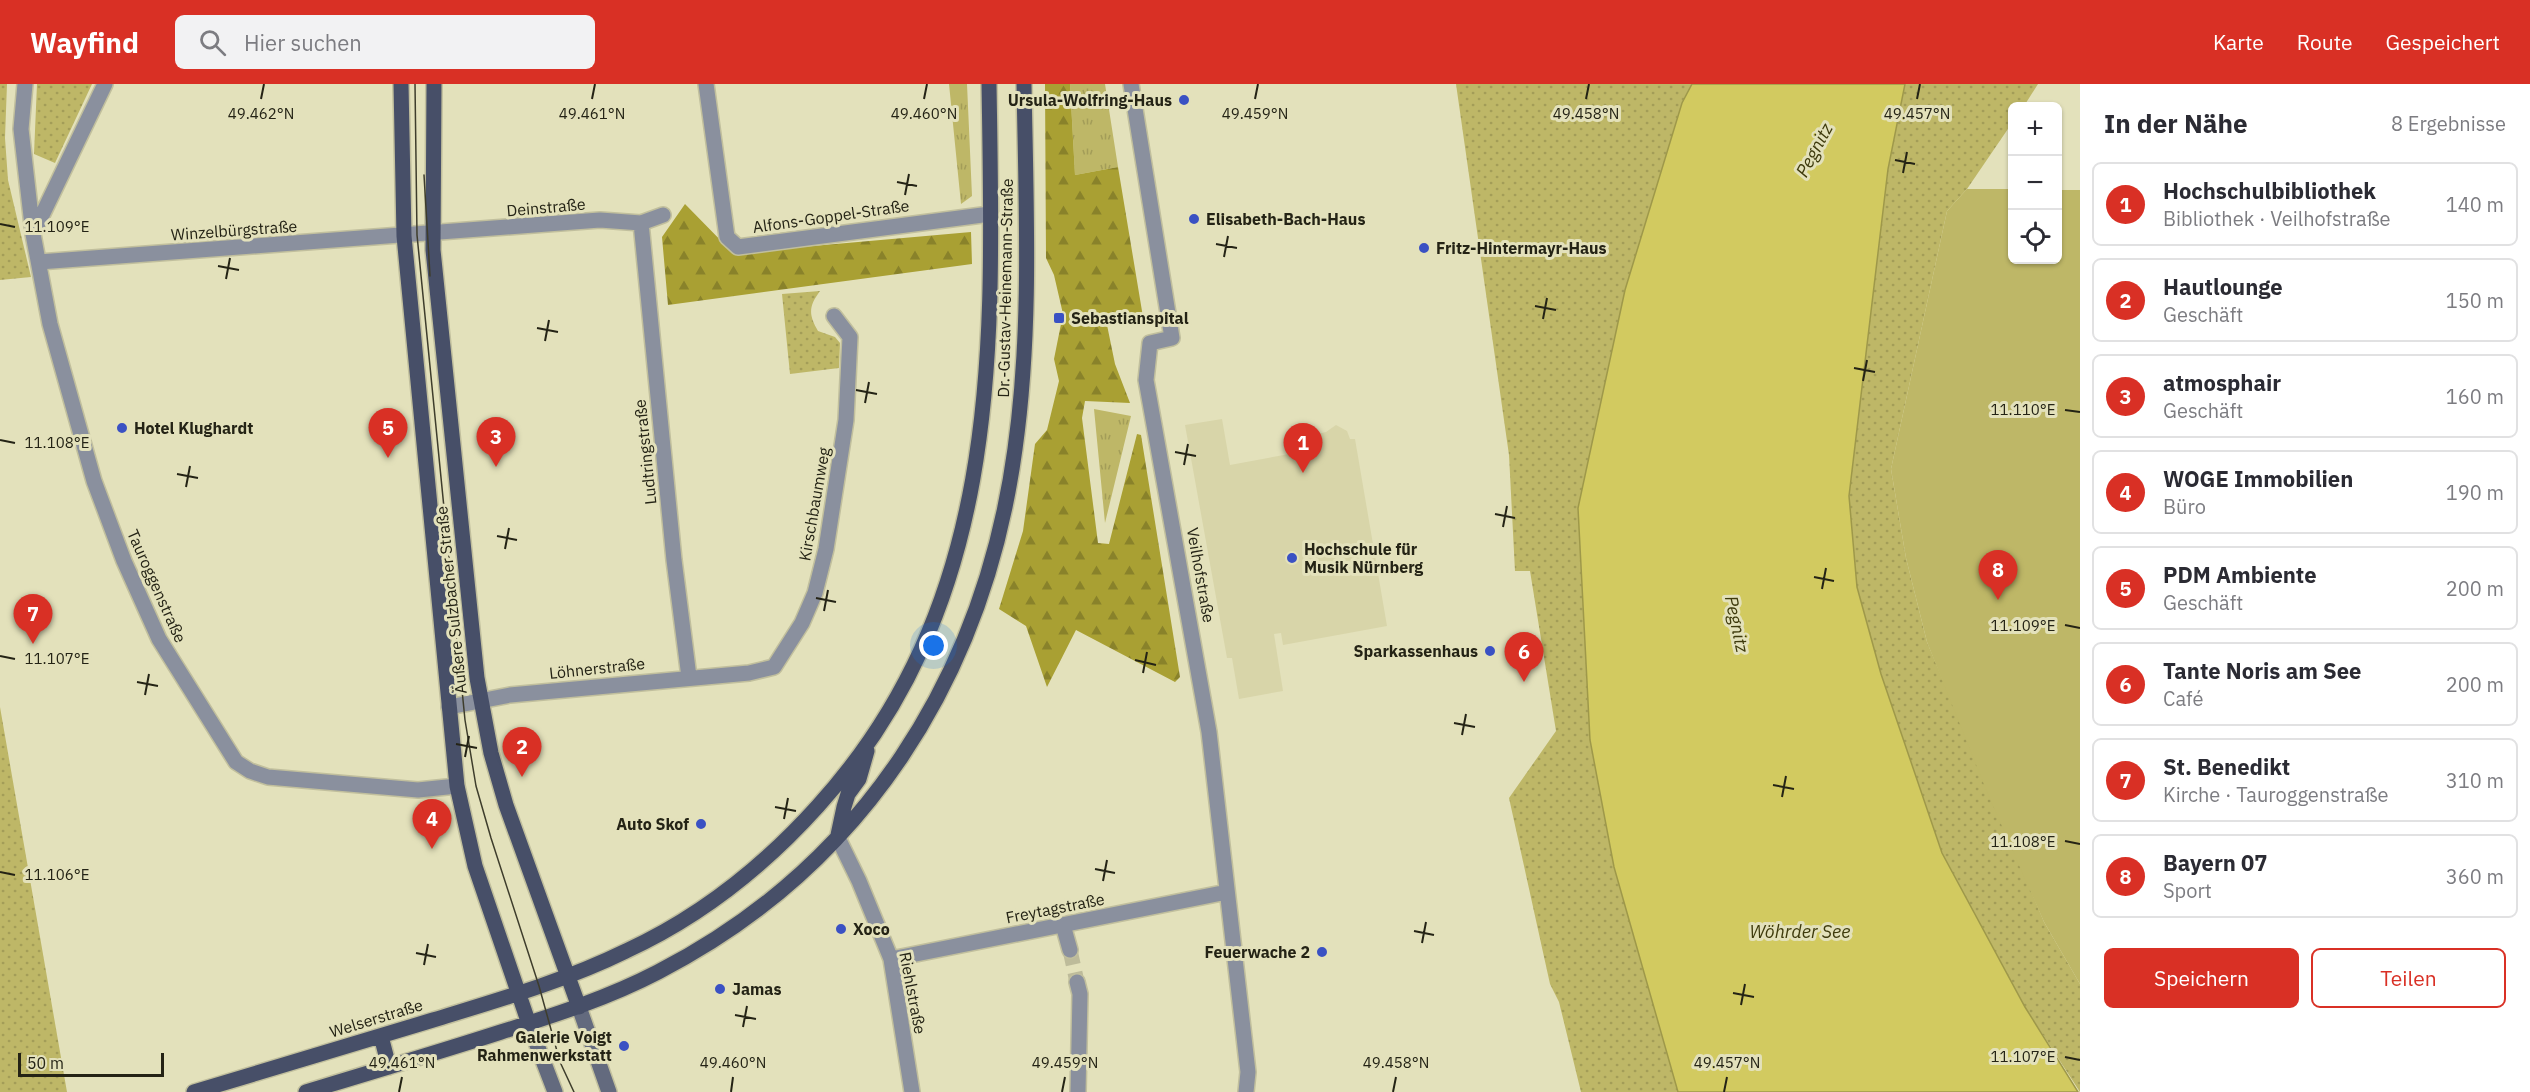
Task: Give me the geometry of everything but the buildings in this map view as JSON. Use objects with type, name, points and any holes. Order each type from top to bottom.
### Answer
[{"type":"main road","name":"Äußere Sulzbacher Straße","points":[[401,84],[404,236],[457,786],[475,866],[518,993],[555,1092]]},
{"type":"main road","name":"Äußere Sulzbacher Straße","points":[[434,84],[432,235],[481,702],[491,753],[506,805],[609,1092]]},
{"type":"main road","name":"Dr.-Gustav-Heinemann-Straße","points":[[567,976],[650,939],[689,917],[739,881],[809,816],[869,742],[904,687],[927,639],[948,584],[967,515],[986,386],[990,214],[989,84]]},
{"type":"main road","name":"Dr.-Gustav-Heinemann-Straße","points":[[529,1024],[579,1007],[657,973],[706,945],[765,904],[838,838],[892,773],[942,692],[972,623],[998,538],[1015,447],[1026,298],[1024,84]]},
{"type":"main road","points":[[838,838],[844,807],[859,779],[869,742]]},
{"type":"main road","name":"Welserstraße","points":[[194,1092],[381,1036],[567,976]]},
{"type":"main road","points":[[306,1092],[529,1024]]},
{"type":"main road","points":[[381,1036],[389,1067]]},
{"type":"street","name":"Tauroggenstraße","points":[[25,84],[21,129],[33,234],[50,324],[94,482],[124,561],[159,639],[236,762],[250,771],[268,777],[418,790],[457,786]]},
{"type":"street","points":[[33,234],[105,84]]},
{"type":"street","name":"Alfons-Goppel-Straße","points":[[706,84],[727,237],[738,247],[990,214]]},
{"type":"street","name":"Veilhofstraße","points":[[1131,84],[1172,338],[1150,343],[1146,380],[1209,732],[1248,1072],[1246,1092]]},
{"type":"street","name":"Deinstraße","points":[[432,235],[600,220],[641,223],[663,215]]},
{"type":"street","name":"Ludtringstraße","points":[[641,223],[674,560],[689,677]]},
{"type":"street","name":"Winzelbürgstraße","points":[[39,262],[432,235]]},
{"type":"street","name":"Kirschbaumweg","points":[[749,673],[774,667],[807,613],[820,571],[846,420],[850,337],[834,316]]},
{"type":"street","name":"Löhnerstraße","points":[[449,707],[510,694],[749,673]]},
{"type":"street","name":"Riehlstraße","points":[[838,838],[859,881],[891,959],[912,1092]]},
{"type":"street","name":"Freytagstraße","points":[[891,959],[1227,892]]},
{"type":"street","points":[[1063,925],[1070,950]]},
{"type":"street","points":[[1077,982],[1080,994],[1077,1092]]},
{"type":"shaded area","name":"Hochschule für Musik Nürnberg","points":[[1222,419],[1230,465],[1311,450],[1309,436],[1326,432],[1336,425],[1347,431],[1350,439],[1355,439],[1387,626],[1283,645],[1281,633],[1274,634],[1283,691],[1239,699],[1232,658],[1227,658],[1185,425]]},
{"type":"green space","points":[[0,84],[7,84],[5,138],[8,180],[31,277],[0,280]]},
{"type":"green space","points":[[37,84],[92,84],[55,163],[34,154]]},
{"type":"green space","points":[[949,84],[967,84],[972,196],[961,204]]},
{"type":"green space","points":[[1045,84],[1070,84],[1075,175],[1118,167],[1143,317],[1107,325],[1115,364],[1130,403],[1085,401],[1082,418],[1098,543],[1109,544],[1137,434],[1141,435],[1180,677],[1175,682],[1076,630],[1047,687],[1026,626],[999,609],[1023,531],[1035,444],[1047,430],[1059,381],[1054,359],[1063,314],[1054,275],[1046,258]]},
{"type":"green space","points":[[1070,84],[1105,84],[1118,167],[1075,175]]},
{"type":"green space","points":[[1456,84],[1692,84],[1682,103],[1625,290],[1578,508],[1590,740],[1614,867],[1678,1092],[1581,1092],[1559,1002],[1550,984],[1509,798],[1556,731],[1530,571],[1515,571],[1509,455]]},
{"type":"green space","points":[[1905,84],[2038,84],[2027,102],[2008,102],[2008,129],[1967,189],[1947,211],[1891,469],[1906,558],[1927,642],[2044,922],[2080,984],[2080,1092],[2025,1007],[1942,853],[1881,674],[1857,587],[1849,496],[1888,169]]},
{"type":"green space","points":[[1967,189],[2008,189],[2008,264],[2062,264],[2062,190],[2080,190],[2080,984],[2044,922],[1987,792],[1927,642],[1906,558],[1891,469],[1947,211]]},
{"type":"green space","points":[[685,204],[733,253],[971,232],[972,264],[668,305],[662,237]]},
{"type":"green space","points":[[820,291],[812,306],[811,315],[818,331],[835,337],[840,343],[839,368],[790,374],[782,294]]},
{"type":"green space","points":[[1094,409],[1131,416],[1105,523]]},
{"type":"green space","points":[[0,707],[67,1092],[0,1092]]},
{"type":"water","name":"Wöhrder See","points":[[1692,84],[1905,84],[1888,169],[1849,496],[1857,587],[1881,674],[1942,853],[2025,1007],[2078,1092],[1678,1092],[1614,867],[1590,740],[1578,508],[1625,290],[1682,103]]},
{"type":"tunnel","points":[[1070,950],[1077,982]]},
{"type":"tram line","points":[[415,84],[417,235],[465,720],[476,786],[491,838],[539,986],[560,1062],[574,1092]]},
{"type":"tram line","points":[[424,175],[430,276]]},
{"type":"place","name":"Ursula-Wolfring-Haus","points":[[1184,100]]},
{"type":"place","name":"Elisabeth-Bach-Haus","points":[[1194,219]]},
{"type":"place","name":"Fritz-Hintermayr-Haus","points":[[1424,248]]},
{"type":"place","name":"Sebastianspital","points":[[1059,318]]},
{"type":"place","name":"Hotel Klughardt","points":[[122,428]]},
{"type":"place","name":"PDM Ambiente","points":[[388,458]]},
{"type":"place","name":"atmosphair","points":[[496,467]]},
{"type":"place","name":"Hochschulbibliothek","points":[[1303,473]]},
{"type":"place","name":"Hochschule für Musik Nürnberg","points":[[1292,558]]},
{"type":"place","name":"Bayern 07","points":[[1998,600]]},
{"type":"place","name":"St. Benedikt","points":[[33,644]]},
{"type":"place","name":"Sparkassenhaus","points":[[1490,651]]},
{"type":"place","name":"Tante Noris am See","points":[[1524,682]]},
{"type":"place","name":"Hautlounge","points":[[522,777]]},
{"type":"place","name":"Auto Skof","points":[[701,824]]},
{"type":"place","name":"WOGE Immobilien","points":[[432,849]]},
{"type":"place","name":"Xoco","points":[[841,929]]},
{"type":"place","name":"Feuerwache 2","points":[[1322,952]]},
{"type":"place","name":"Jamas","points":[[720,989]]},
{"type":"place","name":"Galerie Voigt Rahmenwerkstatt","points":[[624,1046]]},
{"type":"water label","name":"Pegnitz","points":[[1814,150]]},
{"type":"water label","name":"Pegnitz","points":[[1737,624]]}]
